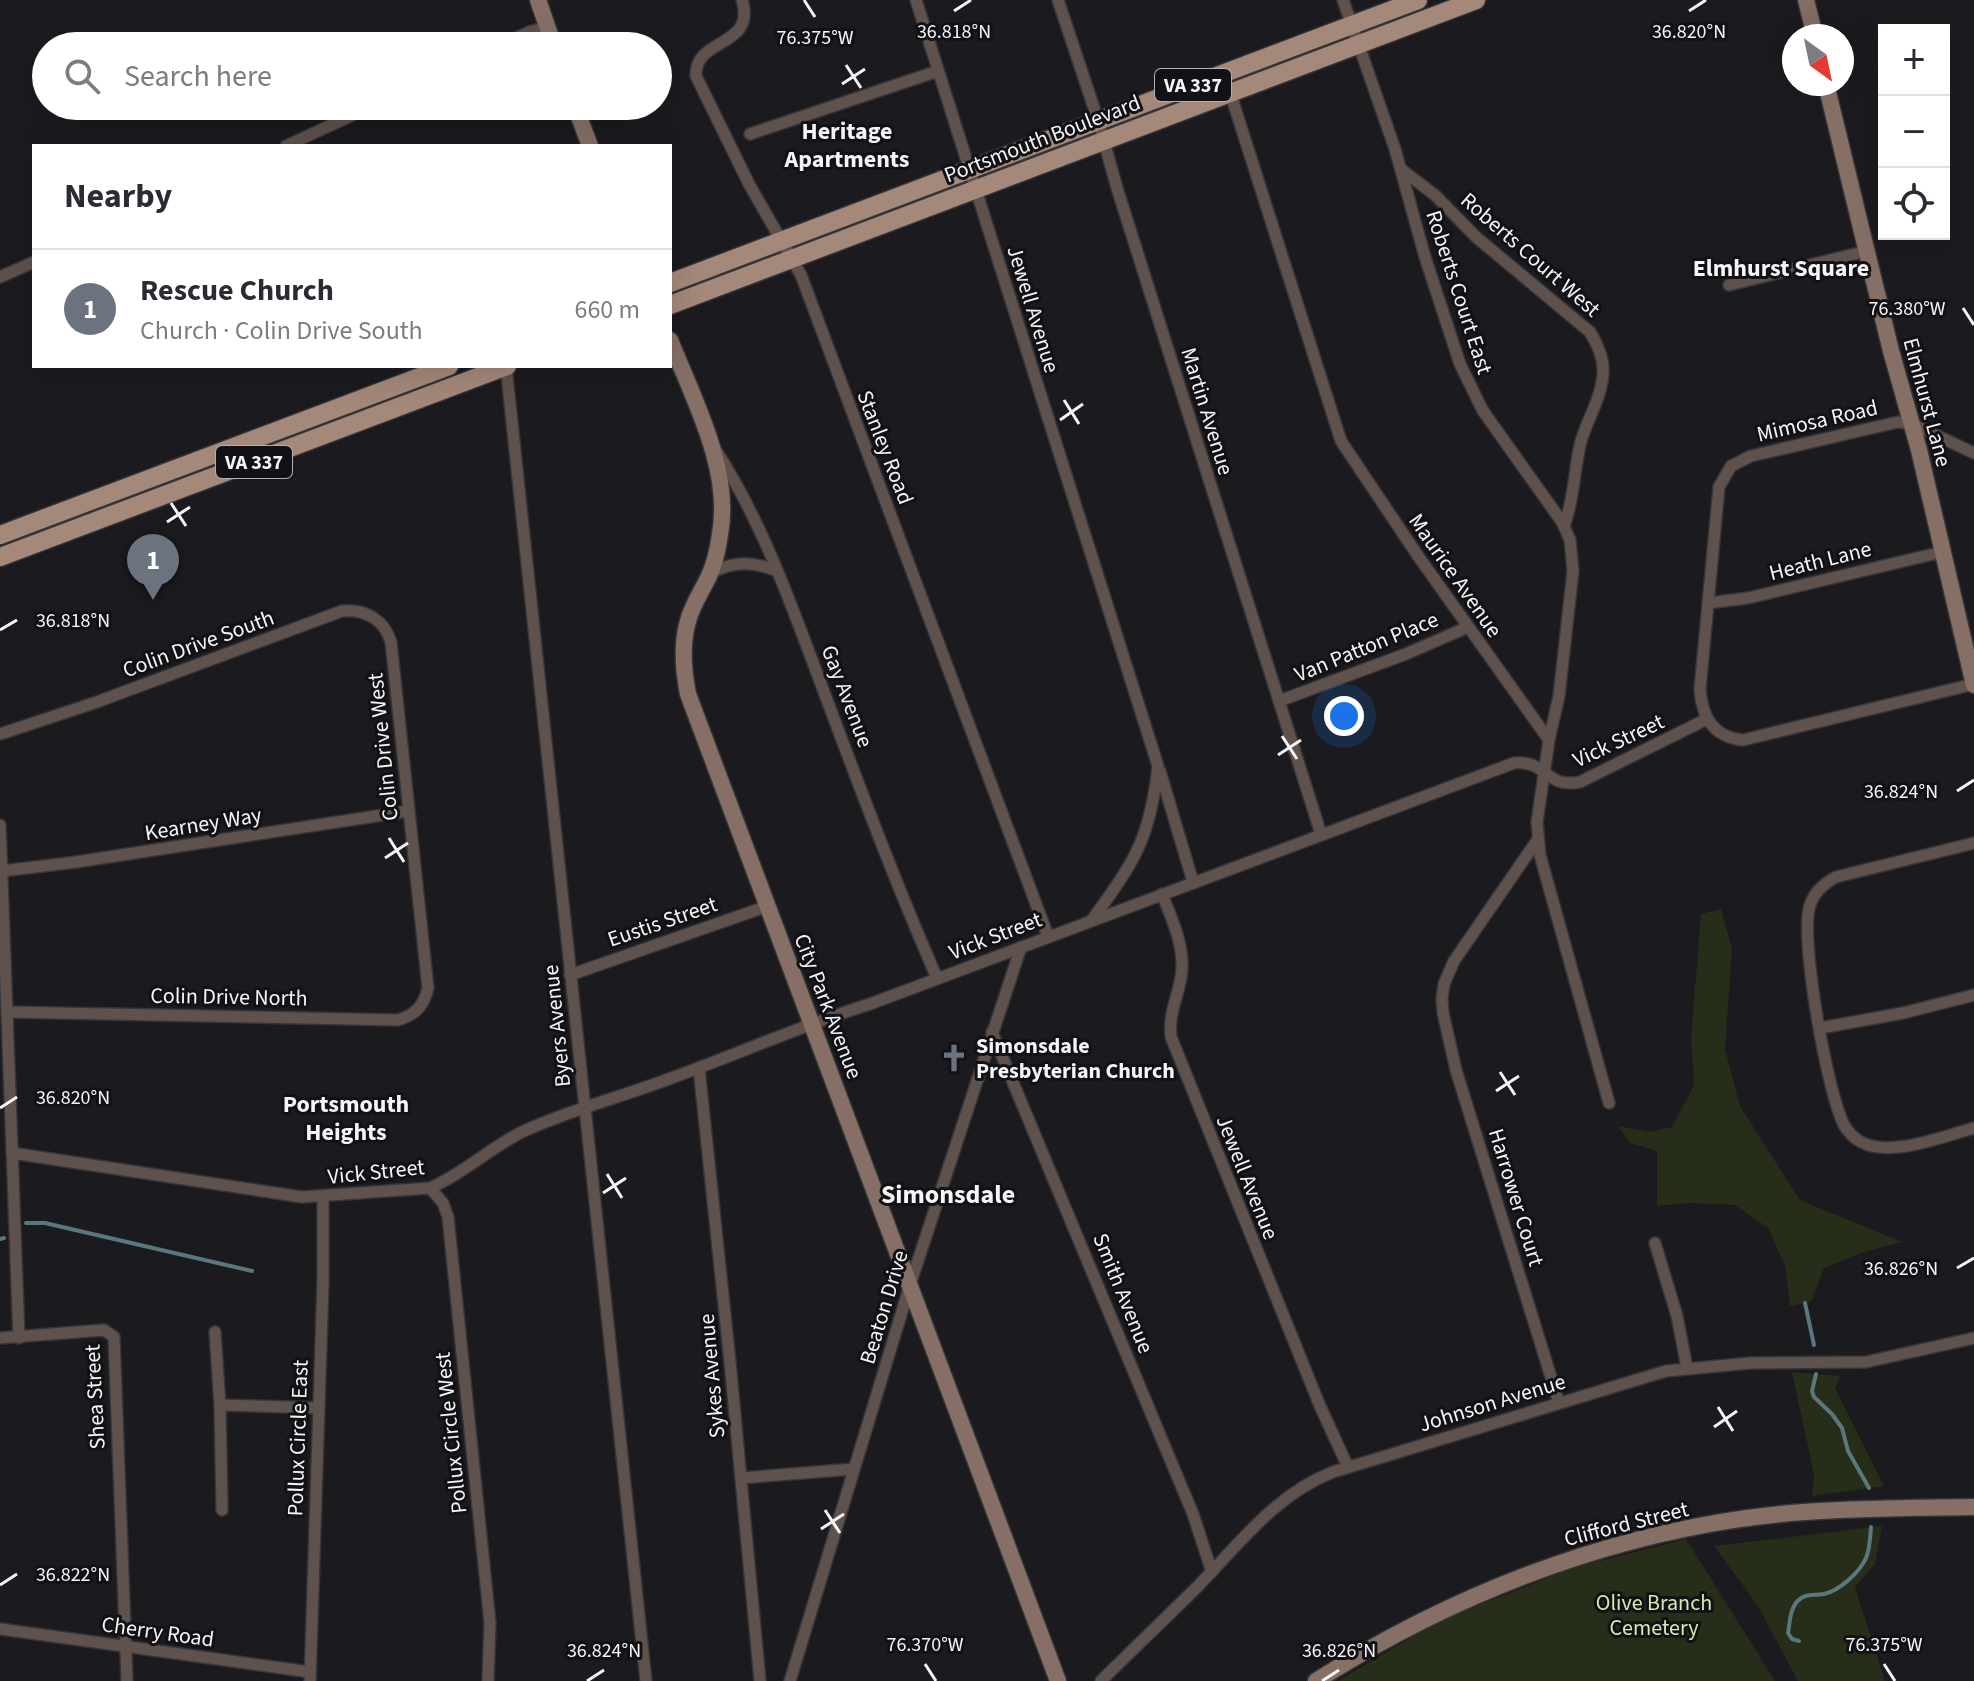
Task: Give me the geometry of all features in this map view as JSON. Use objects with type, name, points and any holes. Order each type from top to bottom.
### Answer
[{"type":"main road","name":"Portsmouth Boulevard","points":[[672,282],[1418,0]]},
{"type":"main road","name":"Portsmouth Boulevard","points":[[672,304],[1476,0]]},
{"type":"main road","name":"VA 337","points":[[0,535],[444,368]]},
{"type":"main road","name":"VA 337","points":[[0,557],[502,368]]},
{"type":"street","points":[[538,0],[549,32]]},
{"type":"street","name":"Stanley Road","points":[[742,0],[745,10],[740,28],[703,55],[696,68],[696,76],[779,242],[801,275],[1048,936]]},
{"type":"street","name":"Jewell Avenue","points":[[916,0],[1193,882]]},
{"type":"street","name":"Martin Avenue","points":[[1058,0],[1321,834]]},
{"type":"street","name":"Roberts Court East","points":[[1343,0],[1401,169],[1425,257],[1470,388],[1564,526],[1573,555],[1559,696],[1549,740]]},
{"type":"street","points":[[1806,0],[1812,24]]},
{"type":"street","points":[[529,32],[547,27]]},
{"type":"street","points":[[750,134],[938,71]]},
{"type":"street","name":"Maurice Avenue","points":[[1224,73],[1341,441],[1549,740]]},
{"type":"street","name":"Elmhurst Lane","points":[[1829,96],[1974,684]]},
{"type":"street","points":[[290,144],[342,120]]},
{"type":"street","points":[[580,120],[589,144]]},
{"type":"street","name":"Roberts Court West","points":[[1401,169],[1436,196],[1476,237],[1590,332],[1597,343],[1603,372],[1601,388],[1580,444],[1572,499],[1564,526]]},
{"type":"street","points":[[1729,285],[1867,251]]},
{"type":"street","points":[[0,277],[32,263]]},
{"type":"street","name":"City Park Avenue","points":[[672,345],[718,468],[723,502],[721,533],[710,573],[688,618],[684,636],[684,675],[688,694],[1058,1681]]},
{"type":"street","name":"Byers Avenue","points":[[507,368],[646,1681]]},
{"type":"street","name":"Mimosa Road","points":[[1707,719],[1701,706],[1700,689],[1719,487],[1731,466],[1751,456],[1898,422],[1912,424],[1974,453]]},
{"type":"street","name":"Gay Avenue","points":[[707,436],[733,477],[777,571],[937,978]]},
{"type":"street","name":"Heath Lane","points":[[1708,603],[1748,598],[1942,552]]},
{"type":"street","points":[[710,573],[737,563],[765,565],[777,571]]},
{"type":"street","name":"Colin Drive South","points":[[0,734],[94,703],[342,611],[363,612],[375,618],[389,636],[391,649]]},
{"type":"street","name":"Van Patton Place","points":[[1279,701],[1406,654],[1468,627]]},
{"type":"street","name":"Colin Drive West","points":[[391,649],[427,983]]},
{"type":"street","points":[[1707,719],[1724,735],[1743,740],[1974,684]]},
{"type":"street","name":"Vick Street","points":[[12,1153],[291,1196],[323,1197],[430,1188],[528,1129],[1514,763],[1527,762],[1543,770],[1554,781],[1567,785],[1580,782],[1707,719]]},
{"type":"street","points":[[1549,740],[1537,822],[1540,855],[1609,1103]]},
{"type":"street","name":"Jewell Avenue","points":[[1092,920],[1139,851],[1154,807],[1158,766]]},
{"type":"street","name":"Kearney Way","points":[[2,871],[409,811]]},
{"type":"street","points":[[0,825],[19,1338],[0,1338]]},
{"type":"street","name":"Harrower Court","points":[[1538,839],[1454,961],[1447,973],[1442,999],[1456,1070],[1559,1403]]},
{"type":"street","points":[[1974,843],[1836,877],[1820,889],[1808,912],[1809,956],[1820,1028],[1835,1103],[1846,1129],[1875,1147],[1888,1148],[1974,1128]]},
{"type":"street","name":"Jewell Avenue","points":[[1162,894],[1181,950],[1179,984],[1169,1021],[1171,1037],[1314,1392],[1348,1467]]},
{"type":"street","name":"Eustis Street","points":[[570,975],[768,906]]},
{"type":"street","name":"Beaton Drive","points":[[790,1681],[910,1285],[1021,947]]},
{"type":"street","name":"Colin Drive North","points":[[8,1012],[398,1020],[421,1006],[426,998],[427,983]]},
{"type":"street","points":[[1820,1028],[1903,1013],[1974,995]]},
{"type":"street","name":"Smith Avenue","points":[[992,1032],[1193,1514],[1212,1572]]},
{"type":"street","name":"Sykes Avenue","points":[[699,1068],[760,1681]]},
{"type":"street","name":"Pollux Circle West","points":[[430,1188],[443,1203],[448,1217],[490,1623],[488,1681]]},
{"type":"street","name":"Pollux Circle East","points":[[310,1676],[323,1197]]},
{"type":"street","points":[[1655,1243],[1677,1316],[1687,1368]]},
{"type":"street","name":"Shea Street","points":[[19,1338],[104,1330],[114,1337],[127,1681]]},
{"type":"street","points":[[215,1332],[222,1510]]},
{"type":"street","name":"Johnson Avenue","points":[[1101,1681],[1285,1498],[1324,1475],[1666,1371],[1750,1363],[1866,1362],[1974,1338]]},
{"type":"street","points":[[220,1405],[318,1408]]},
{"type":"street","points":[[741,1478],[854,1469]]},
{"type":"street","name":"Clifford Street","points":[[1316,1681],[1353,1658],[1473,1596],[1551,1566],[1627,1543],[1691,1528],[1803,1512],[1974,1507]]},
{"type":"street","name":"Cherry Road","points":[[0,1629],[310,1676]]},
{"type":"green space","points":[[1721,909],[1732,949],[1725,1049],[1740,1106],[1800,1200],[1902,1242],[1861,1253],[1824,1268],[1811,1302],[1790,1306],[1785,1266],[1768,1228],[1735,1205],[1688,1203],[1657,1206],[1657,1151],[1630,1143],[1618,1126],[1650,1132],[1672,1127],[1694,1085],[1691,1037],[1701,914]]},
{"type":"green space","points":[[1792,1372],[1840,1376],[1835,1388],[1884,1486],[1812,1496],[1814,1475]]},
{"type":"green space","points":[[1882,1526],[1875,1564],[1855,1587],[1885,1681],[1798,1681],[1758,1606],[1714,1546]]},
{"type":"green space","name":"Olive Branch Cemetery","points":[[1686,1539],[1775,1681],[1338,1681],[1439,1621],[1573,1568]]},
{"type":"waterway","points":[[26,1223],[45,1223],[252,1271]]},
{"type":"waterway","points":[[0,1239],[4,1238]]},
{"type":"waterway","points":[[1805,1303],[1814,1345]]},
{"type":"waterway","points":[[1816,1374],[1812,1391],[1814,1397],[1842,1428],[1848,1451],[1869,1488]]},
{"type":"waterway","points":[[1799,1641],[1792,1639],[1788,1633],[1794,1606],[1806,1596],[1836,1589],[1854,1575],[1867,1554],[1871,1527]]},
{"type":"place","name":"Rescue Church","points":[[153,600]]},
{"type":"place","name":"Simonsdale Presbyterian Church","points":[[954,1058]]},
{"type":"district","name":"Heritage Apartments","points":[[847,145]]},
{"type":"district","name":"Elmhurst Square","points":[[1781,268]]},
{"type":"district","name":"Portsmouth Heights","points":[[346,1118]]},
{"type":"district","name":"Simonsdale","points":[[948,1194]]}]
